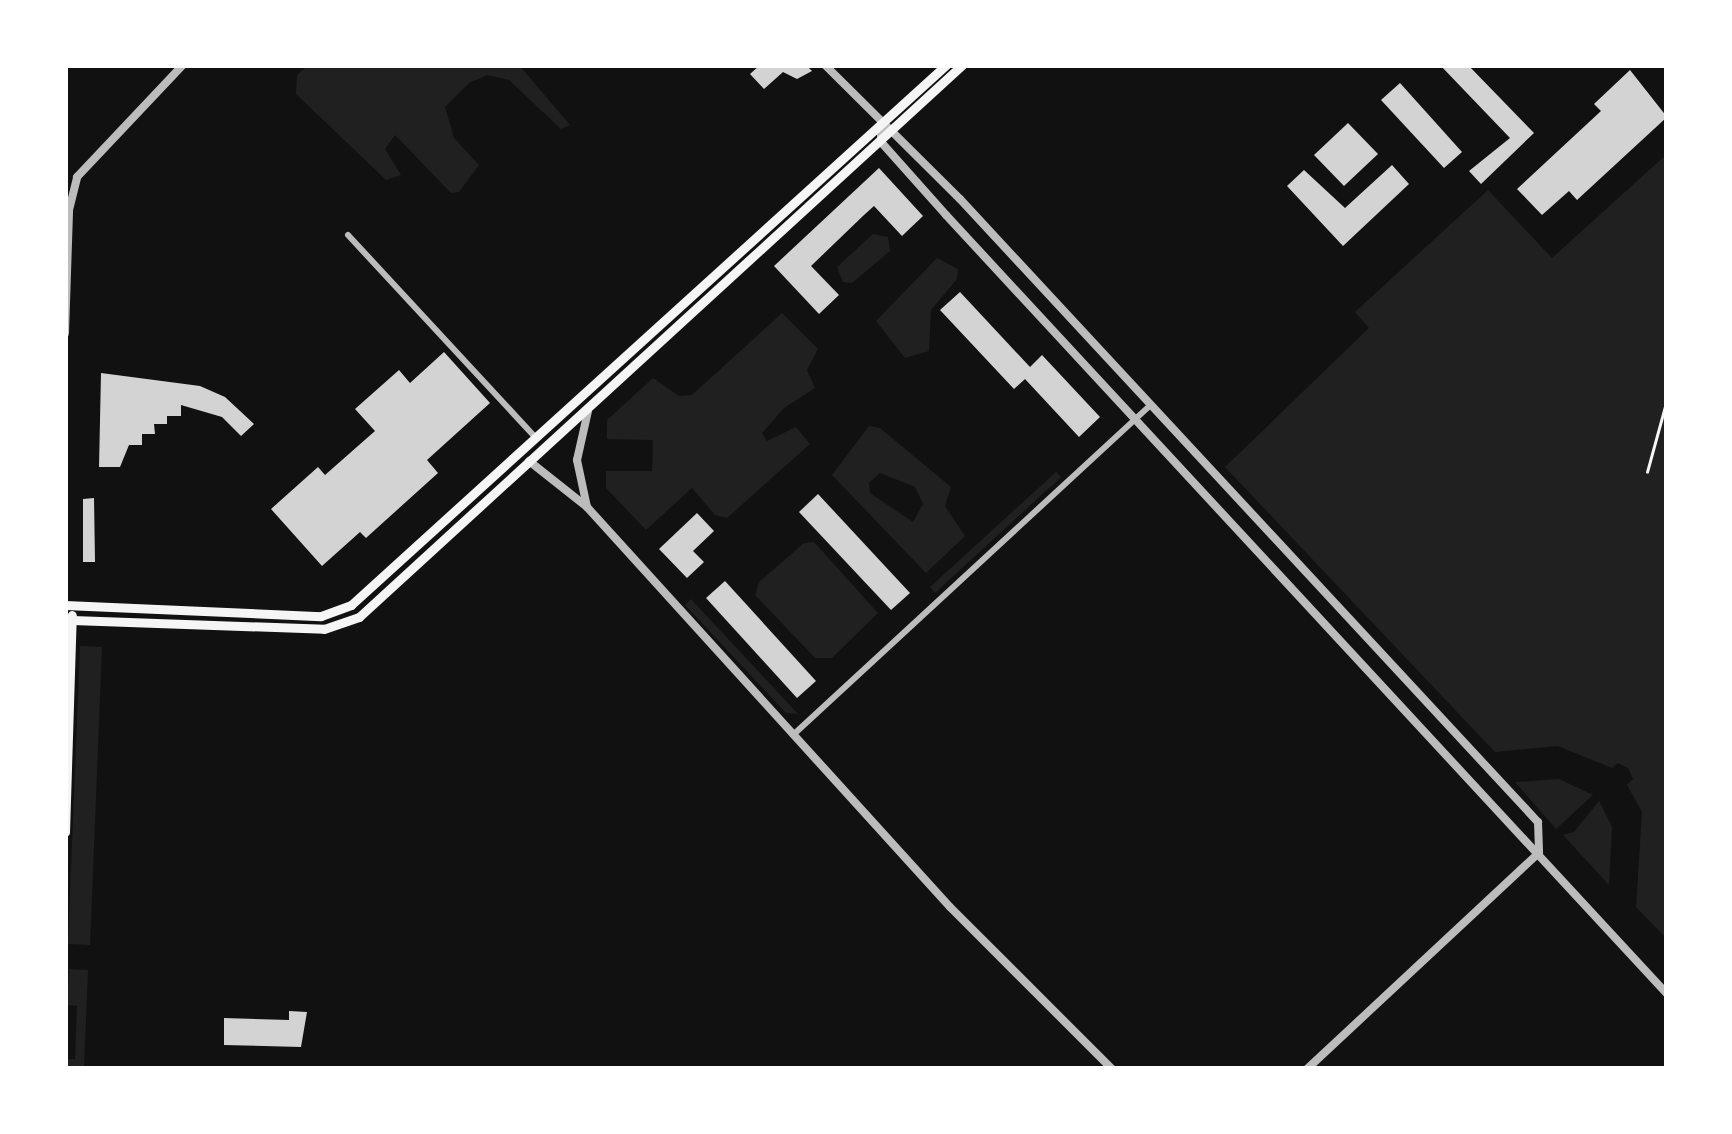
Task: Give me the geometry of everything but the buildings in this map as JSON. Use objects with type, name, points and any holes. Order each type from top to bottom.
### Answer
[{"type":"main road","points":[[65,832],[68,604],[338,612],[536,438],[946,65]]},
{"type":"main road","points":[[69,620],[342,625],[373,606],[962,65]]},
{"type":"main road","points":[[528,461],[536,438]]},
{"type":"main road","points":[[497,472],[528,461]]},
{"type":"street","points":[[824,65],[892,131],[1538,822],[1539,853],[1307,1069]]},
{"type":"street","points":[[65,333],[77,176],[178,67]]},
{"type":"street","points":[[881,124],[881,142],[1667,994]]},
{"type":"street","points":[[348,234],[536,438]]},
{"type":"street","points":[[792,736],[1150,405]]},
{"type":"street","points":[[587,506],[578,460],[588,411]]},
{"type":"street","points":[[528,461],[587,506],[792,736],[1112,1069]]},
{"type":"path","points":[[1647,472],[1667,399]]},
{"type":"shaded area","points":[[308,65],[519,65],[570,125],[561,129],[509,80],[487,75],[469,83],[445,107],[454,138],[479,165],[459,192],[451,193],[395,135],[385,149],[401,175],[386,180],[296,94],[297,75]]},
{"type":"shaded area","points":[[1667,154],[1666,938],[1636,907],[1642,812],[1627,785],[1633,779],[1628,768],[1618,763],[1612,768],[1558,746],[1495,752],[1225,467],[1369,328],[1355,312],[1488,190],[1552,258]]},
{"type":"shaded area","points":[[873,234],[888,237],[890,251],[852,283],[843,282],[837,267]]},
{"type":"shaded area","points":[[937,258],[958,269],[957,279],[931,310],[929,351],[905,358],[876,321]]},
{"type":"shaded area","points":[[782,313],[818,349],[807,370],[815,388],[784,408],[762,433],[767,441],[796,427],[810,444],[727,518],[715,515],[692,488],[646,530],[606,488],[606,471],[652,471],[653,440],[607,439],[607,420],[653,378],[679,396],[692,395]]},
{"type":"shaded area","points":[[869,426],[880,428],[951,487],[945,506],[965,536],[926,573],[832,475]],"holes":[[[880,473],[915,487],[923,504],[913,522],[870,493],[869,483]]]},
{"type":"shaded area","points":[[1056,472],[1061,477],[935,593],[930,587]]},
{"type":"shaded area","points":[[814,542],[878,613],[832,658],[815,658],[755,595],[759,582],[804,543]]},
{"type":"shaded area","points":[[691,599],[798,714],[786,713],[685,605]]},
{"type":"shaded area","points":[[80,646],[102,647],[90,945],[68,944]]},
{"type":"shaded area","points":[[1559,779],[1593,795],[1556,829],[1515,782]]},
{"type":"shaded area","points":[[1599,801],[1612,827],[1609,885],[1563,835],[1574,832]]},
{"type":"shaded area","points":[[69,969],[88,970],[84,1069],[65,1069],[65,1059],[75,1059],[77,1006],[67,1005]]}]
